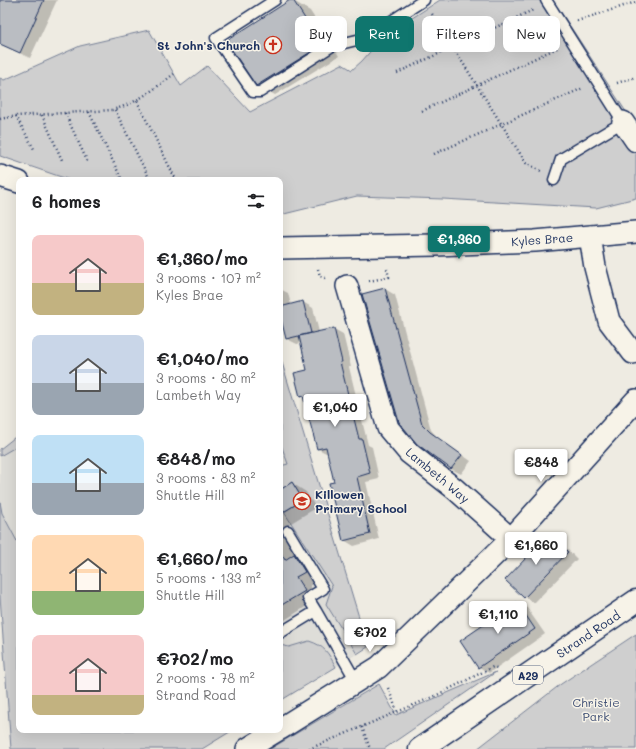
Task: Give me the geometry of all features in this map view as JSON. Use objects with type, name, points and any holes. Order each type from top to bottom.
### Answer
[{"type":"main road","name":"Strand Road","points":[[420,749],[636,601]]},
{"type":"street","points":[[623,122],[636,141]]},
{"type":"street","points":[[0,176],[16,181]]},
{"type":"street","name":"Kyles Brae","points":[[283,248],[436,245],[535,241],[636,232]]},
{"type":"street","points":[[590,236],[595,267],[609,321],[633,353]]},
{"type":"street","name":"Lambeth Way","points":[[347,286],[388,428],[409,453],[455,489],[511,539]]},
{"type":"street","points":[[283,727],[379,667],[511,539],[636,400]]},
{"type":"street","points":[[247,749],[273,733]]},
{"type":"lane","points":[[275,0],[216,38],[253,92],[260,92],[332,46],[365,38],[424,0]]},
{"type":"lane","points":[[547,1],[623,122],[561,159],[554,180]]},
{"type":"lane","points":[[288,531],[323,589],[308,598],[356,681]]},
{"type":"lane","points":[[283,631],[316,611]]},
{"type":"path","points":[[495,26],[547,1]]},
{"type":"path","points":[[572,16],[576,21],[636,2]]},
{"type":"path","points":[[430,10],[434,16]]},
{"type":"path","points":[[422,111],[573,42]]},
{"type":"path","points":[[397,73],[442,52]]},
{"type":"path","points":[[456,52],[526,163],[554,180]]},
{"type":"path","points":[[0,119],[16,116],[115,110],[146,96],[174,74]]},
{"type":"path","points":[[616,83],[636,77]]},
{"type":"path","points":[[434,154],[598,82]]},
{"type":"path","points":[[137,101],[175,177]]},
{"type":"path","points":[[115,110],[148,177]]},
{"type":"path","points":[[89,112],[121,177]]},
{"type":"path","points":[[65,113],[88,163]]},
{"type":"path","points":[[42,115],[62,160]]},
{"type":"path","points":[[16,116],[34,149]]},
{"type":"path","points":[[347,286],[389,276],[387,269]]},
{"type":"path","points":[[309,749],[435,696],[493,667],[528,675]]},
{"type":"path","points":[[362,727],[370,749]]},
{"type":"shaded area","name":"Killowen Primary School","points":[[283,366],[368,647],[283,699]]},
{"type":"shaded area","points":[[16,436],[16,733],[228,733],[202,749],[11,749],[0,596],[0,449]]},
{"type":"green space","points":[[440,0],[553,0],[636,127],[636,198],[596,208],[443,199],[357,196],[283,214],[283,177],[61,177],[0,156],[0,78],[4,80],[80,46],[149,30],[181,86],[207,66],[250,112],[342,64],[352,70],[370,52],[414,52],[414,17]]},
{"type":"green space","points":[[283,366],[368,647],[357,654],[326,604],[332,586],[284,512],[303,500],[292,482],[283,488],[283,465],[288,464],[283,450]]},
{"type":"green space","points":[[16,436],[16,447],[0,456],[0,449]]},
{"type":"green space","points":[[0,502],[2,513],[16,539],[16,733],[228,733],[202,749],[11,749],[0,596]]},
{"type":"green space","name":"Christie Park","points":[[636,634],[636,749],[477,749],[561,684]]},
{"type":"green space","points":[[309,641],[319,645],[326,651],[336,667],[283,699],[283,646],[289,647]]},
{"type":"green space","points":[[496,672],[384,749],[270,749],[379,684],[396,715]]},
{"type":"building","points":[[0,0],[44,0],[20,53],[0,44]]},
{"type":"building","name":"St John's Church","points":[[290,0],[293,0],[303,16],[295,16],[295,52],[311,52],[256,86],[226,41]]},
{"type":"building","points":[[385,288],[422,424],[430,432],[462,455],[451,469],[417,444],[399,422],[362,294]]},
{"type":"building","points":[[303,301],[311,333],[286,339],[283,327],[283,306]]},
{"type":"building","points":[[334,328],[342,362],[340,362],[359,439],[362,439],[370,473],[357,477],[370,534],[343,541],[329,483],[334,482],[326,447],[317,449],[303,396],[300,397],[294,373],[307,370],[299,336]]},
{"type":"building","points":[[292,482],[303,500],[283,512],[283,488]]},
{"type":"building","points":[[549,534],[568,552],[524,598],[505,580]]},
{"type":"building","points":[[294,554],[305,572],[296,577],[305,591],[283,604],[283,556],[285,560]]},
{"type":"building","points":[[517,602],[535,629],[478,668],[460,641]]},
{"type":"place","name":"St John's Church","points":[[273,45]]},
{"type":"place","name":"Killowen Primary School","points":[[302,501]]}]
